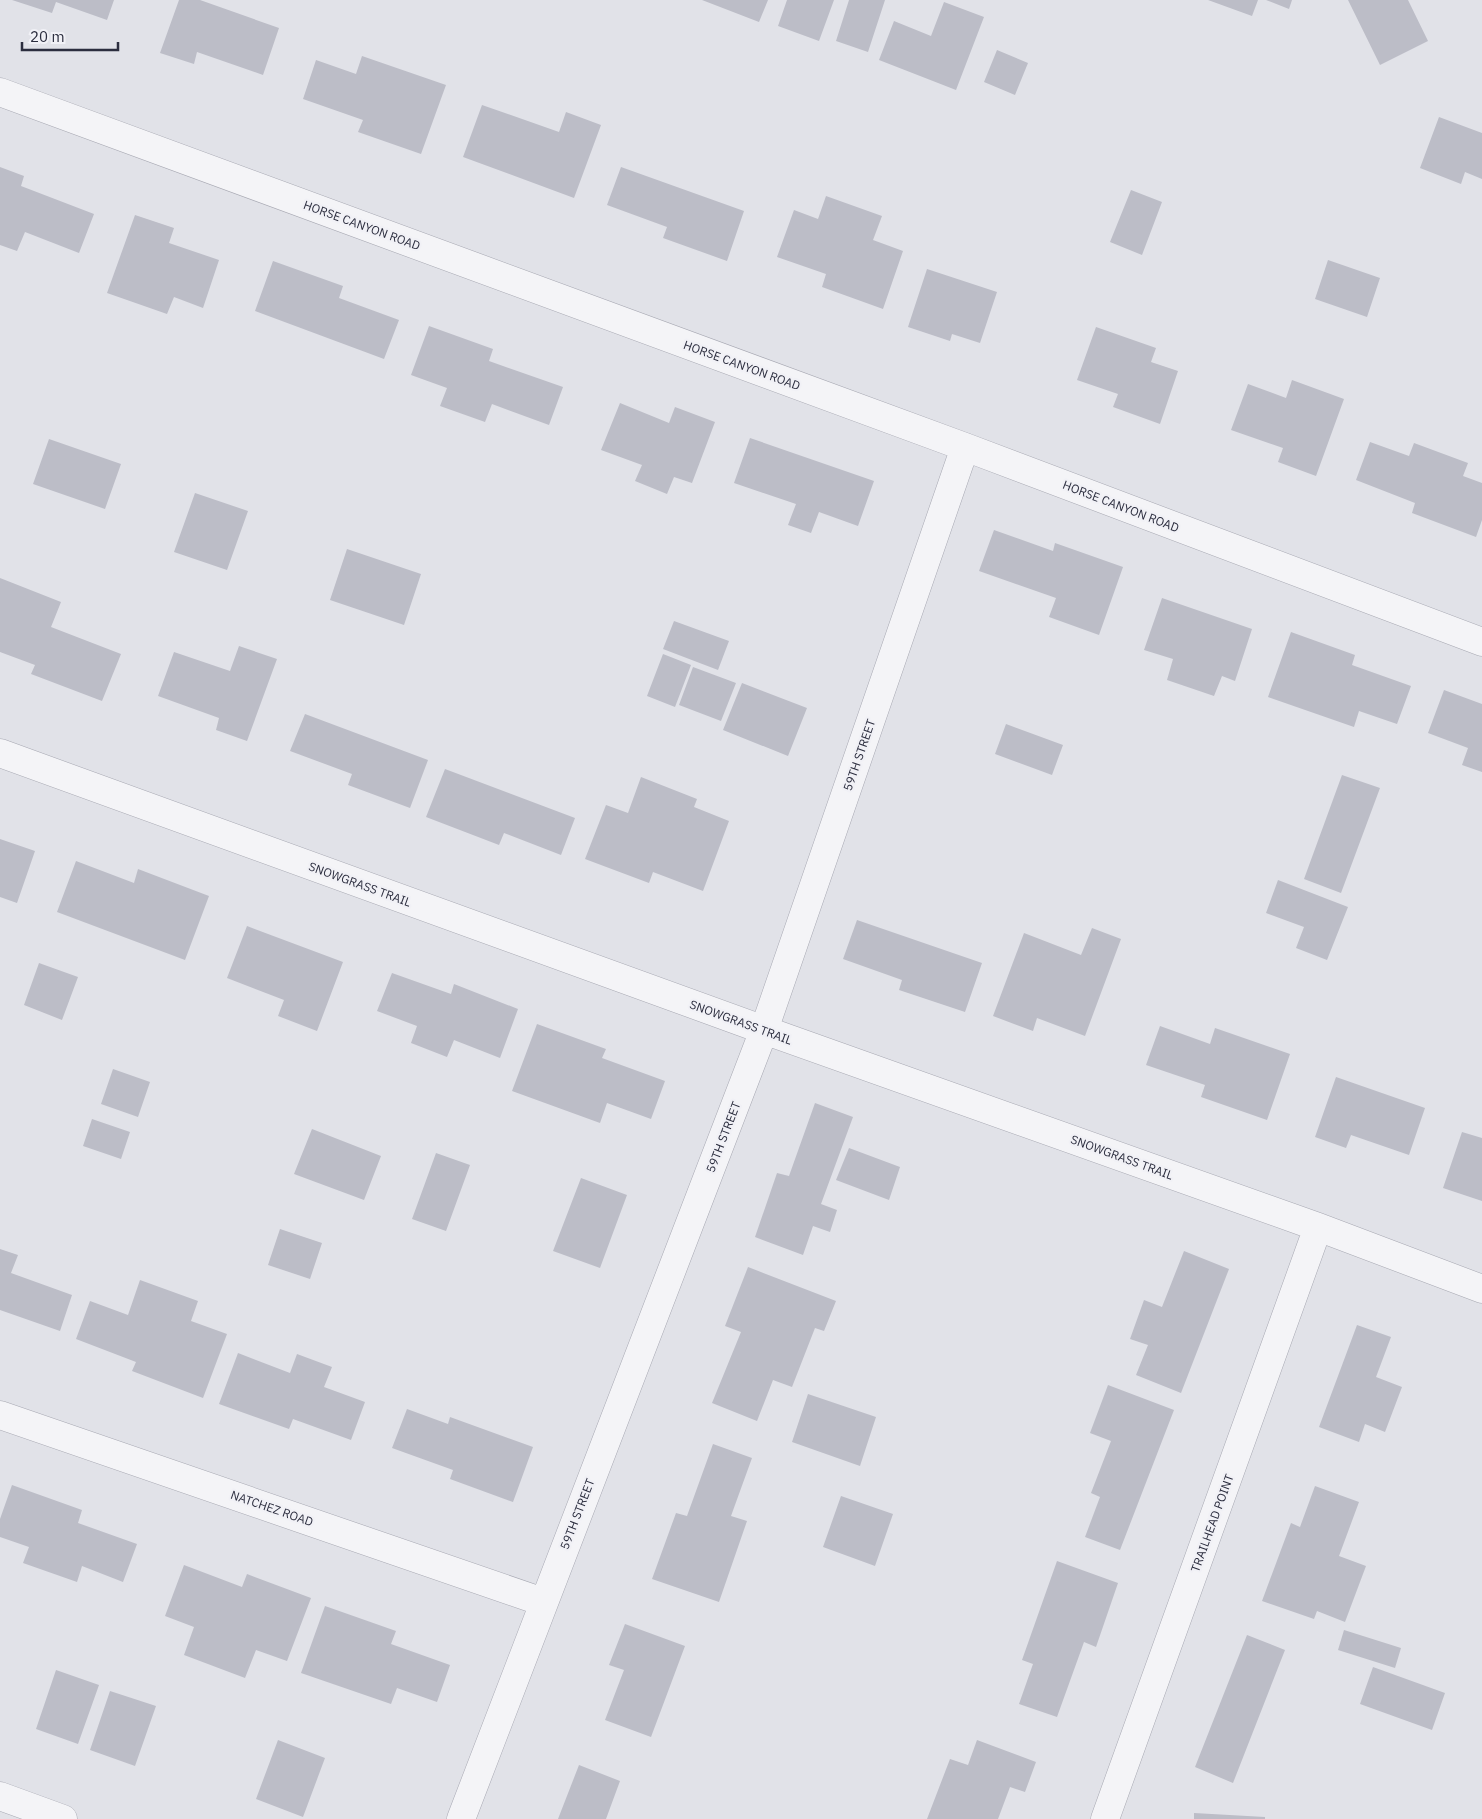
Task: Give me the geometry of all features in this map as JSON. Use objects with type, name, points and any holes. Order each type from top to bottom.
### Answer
[{"type":"street","name":"HORSE CANYON ROAD","points":[[0,92],[965,447],[1482,642]]},
{"type":"street","name":"59TH STREET","points":[[461,1819],[764,1030],[965,447]]},
{"type":"street","name":"SNOWGRASS TRAIL","points":[[0,753],[764,1030],[1318,1227],[1482,1289]]},
{"type":"street","name":"TRAILHEAD POINT","points":[[1105,1819],[1318,1227]]},
{"type":"street","name":"NATCHEZ ROAD","points":[[0,1414],[543,1602]]},
{"type":"street","points":[[0,1796],[63,1819]]},
{"type":"building","points":[[12,0],[114,0],[107,20],[56,2],[52,13]]},
{"type":"building","points":[[179,0],[200,0],[279,28],[263,75],[197,52],[194,64],[160,53]]},
{"type":"building","points":[[702,0],[768,0],[759,22]]},
{"type":"building","points":[[787,0],[834,0],[819,41],[778,26]]},
{"type":"building","points":[[849,0],[885,0],[868,52],[836,41]]},
{"type":"building","points":[[1208,0],[1258,0],[1252,16]]},
{"type":"building","points":[[1266,0],[1292,0],[1289,9]]},
{"type":"building","points":[[1348,0],[1408,0],[1428,41],[1380,65]]},
{"type":"building","points":[[944,2],[984,17],[956,90],[879,60],[894,21],[931,36]]},
{"type":"building","points":[[997,50],[1028,63],[1015,95],[984,82]]},
{"type":"building","points":[[362,56],[446,85],[421,154],[358,132],[363,120],[303,99],[316,60],[356,74]]},
{"type":"building","points":[[482,105],[559,132],[566,112],[601,125],[574,198],[463,157]]},
{"type":"building","points":[[1439,117],[1482,133],[1482,179],[1465,172],[1461,184],[1420,168]]},
{"type":"building","points":[[0,167],[24,176],[21,186],[94,214],[79,253],[25,232],[17,251],[0,245]]},
{"type":"building","points":[[621,167],[744,211],[727,261],[663,238],[667,227],[607,205]]},
{"type":"building","points":[[1131,190],[1162,202],[1142,255],[1110,242]]},
{"type":"building","points":[[826,196],[882,216],[873,240],[903,251],[883,309],[822,287],[826,274],[777,257],[794,210],[818,219]]},
{"type":"building","points":[[135,215],[174,228],[169,243],[219,260],[203,308],[174,297],[167,314],[107,293]]},
{"type":"building","points":[[1328,260],[1380,278],[1367,317],[1315,299]]},
{"type":"building","points":[[273,261],[343,286],[339,298],[399,320],[384,359],[255,311]]},
{"type":"building","points":[[927,269],[997,292],[980,343],[952,334],[950,341],[908,327]]},
{"type":"building","points":[[429,326],[493,349],[489,361],[563,387],[549,425],[492,404],[485,422],[440,406],[447,388],[411,375]]},
{"type":"building","points":[[1096,327],[1156,348],[1151,362],[1178,371],[1160,424],[1113,407],[1118,394],[1077,380]]},
{"type":"building","points":[[1292,380],[1344,399],[1316,476],[1278,462],[1283,448],[1231,430],[1248,384],[1286,398]]},
{"type":"building","points":[[620,403],[669,423],[675,407],[715,422],[692,483],[674,477],[667,494],[635,481],[642,465],[601,450]]},
{"type":"building","points":[[750,438],[874,481],[858,526],[819,512],[811,533],[788,525],[796,504],[734,483]]},
{"type":"building","points":[[49,439],[121,464],[105,509],[33,484]]},
{"type":"building","points":[[1370,442],[1409,456],[1414,443],[1468,463],[1463,476],[1482,483],[1482,520],[1476,537],[1412,513],[1415,503],[1356,480]]},
{"type":"building","points":[[195,493],[248,511],[227,570],[174,552]]},
{"type":"building","points":[[994,530],[1053,551],[1055,543],[1123,567],[1099,635],[1049,617],[1056,598],[979,571]]},
{"type":"building","points":[[347,549],[421,574],[404,625],[330,600]]},
{"type":"building","points":[[0,578],[61,602],[51,627],[121,654],[102,701],[31,674],[35,665],[0,652]]},
{"type":"building","points":[[1162,598],[1252,629],[1235,681],[1222,676],[1214,696],[1167,680],[1173,659],[1144,650]]},
{"type":"building","points":[[674,621],[729,641],[718,670],[663,649]]},
{"type":"building","points":[[1291,632],[1355,655],[1352,665],[1411,686],[1397,724],[1359,711],[1354,727],[1268,697]]},
{"type":"building","points":[[239,646],[277,659],[247,741],[216,730],[219,718],[158,696],[174,652],[230,671]]},
{"type":"building","points":[[663,654],[691,665],[675,707],[647,696]]},
{"type":"building","points":[[693,667],[736,683],[721,721],[679,705]]},
{"type":"building","points":[[742,683],[807,708],[788,756],[723,730]]},
{"type":"building","points":[[1444,690],[1482,704],[1482,772],[1462,765],[1468,748],[1428,733]]},
{"type":"building","points":[[305,714],[428,760],[410,808],[348,785],[352,774],[290,751]]},
{"type":"building","points":[[1006,724],[1063,745],[1052,775],[995,754]]},
{"type":"building","points":[[445,769],[575,818],[561,855],[504,833],[499,845],[426,817]]},
{"type":"building","points":[[1342,775],[1380,788],[1341,893],[1304,879]]},
{"type":"building","points":[[641,777],[697,799],[694,807],[729,821],[703,891],[653,872],[649,883],[585,859],[606,805],[628,813]]},
{"type":"building","points":[[0,839],[35,851],[17,903],[0,897]]},
{"type":"building","points":[[76,861],[134,883],[138,869],[209,896],[185,960],[57,912]]},
{"type":"building","points":[[1278,880],[1348,907],[1327,960],[1296,948],[1304,927],[1266,913]]},
{"type":"building","points":[[857,920],[982,963],[965,1012],[899,990],[902,980],[843,959]]},
{"type":"building","points":[[247,926],[343,962],[317,1031],[278,1016],[284,1000],[227,978]]},
{"type":"building","points":[[1092,928],[1121,939],[1085,1036],[1037,1018],[1033,1031],[993,1016],[1024,933],[1081,955]]},
{"type":"building","points":[[39,963],[78,977],[62,1020],[24,1005]]},
{"type":"building","points":[[392,973],[451,994],[454,984],[518,1009],[500,1058],[454,1040],[447,1057],[411,1043],[417,1026],[377,1011]]},
{"type":"building","points":[[537,1024],[606,1049],[602,1058],[665,1081],[651,1119],[607,1103],[600,1123],[512,1091]]},
{"type":"building","points":[[1160,1026],[1210,1044],[1215,1028],[1290,1054],[1267,1120],[1201,1097],[1205,1085],[1146,1065]]},
{"type":"building","points":[[113,1069],[150,1082],[138,1117],[101,1104]]},
{"type":"building","points":[[1336,1077],[1425,1108],[1409,1155],[1351,1135],[1346,1148],[1315,1137]]},
{"type":"building","points":[[815,1103],[853,1117],[821,1204],[837,1210],[830,1232],[813,1226],[803,1255],[755,1237],[777,1173],[789,1176]]},
{"type":"building","points":[[92,1119],[130,1132],[121,1159],[83,1146]]},
{"type":"building","points":[[312,1129],[381,1156],[364,1200],[294,1174]]},
{"type":"building","points":[[1462,1132],[1482,1138],[1482,1201],[1443,1188]]},
{"type":"building","points":[[849,1148],[900,1167],[889,1200],[836,1180]]},
{"type":"building","points":[[436,1153],[470,1165],[446,1231],[412,1219]]},
{"type":"building","points":[[581,1178],[627,1195],[600,1268],[553,1251]]},
{"type":"building","points":[[280,1229],[322,1243],[310,1279],[268,1265]]},
{"type":"building","points":[[0,1249],[18,1255],[11,1273],[72,1295],[60,1331],[0,1310]]},
{"type":"building","points":[[1184,1251],[1229,1269],[1181,1393],[1136,1375],[1148,1345],[1130,1339],[1144,1300],[1162,1307]]},
{"type":"building","points":[[748,1267],[836,1301],[824,1331],[815,1328],[792,1387],[773,1380],[757,1421],[712,1403],[741,1332],[725,1326]]},
{"type":"building","points":[[140,1280],[198,1301],[191,1321],[227,1334],[203,1398],[132,1371],[136,1362],[76,1339],[90,1301],[128,1315]]},
{"type":"building","points":[[1357,1325],[1391,1337],[1376,1377],[1402,1387],[1385,1432],[1365,1424],[1359,1442],[1319,1427]]},
{"type":"building","points":[[238,1353],[290,1373],[297,1354],[332,1367],[324,1387],[365,1402],[351,1440],[293,1419],[289,1429],[219,1404]]},
{"type":"building","points":[[1108,1385],[1174,1410],[1120,1550],[1085,1537],[1100,1497],[1091,1493],[1111,1441],[1090,1433]]},
{"type":"building","points":[[808,1394],[876,1417],[860,1466],[792,1442]]},
{"type":"building","points":[[407,1409],[448,1424],[450,1417],[533,1447],[513,1502],[450,1479],[453,1470],[392,1448]]},
{"type":"building","points":[[713,1444],[752,1458],[731,1516],[747,1521],[719,1602],[652,1579],[676,1513],[687,1516]]},
{"type":"building","points":[[12,1485],[82,1510],[78,1523],[137,1544],[123,1582],[82,1566],[77,1582],[23,1563],[29,1547],[0,1537],[0,1519]]},
{"type":"building","points":[[1315,1486],[1359,1502],[1339,1556],[1366,1566],[1345,1622],[1317,1611],[1314,1619],[1262,1601],[1291,1523],[1300,1527]]},
{"type":"building","points":[[841,1496],[893,1514],[875,1566],[823,1547]]},
{"type":"building","points":[[1057,1561],[1118,1583],[1096,1647],[1084,1642],[1057,1717],[1019,1704],[1033,1664],[1022,1660]]},
{"type":"building","points":[[184,1565],[242,1587],[247,1574],[311,1598],[287,1661],[256,1650],[245,1678],[184,1655],[194,1627],[165,1616]]},
{"type":"building","points":[[325,1606],[396,1631],[391,1644],[450,1665],[437,1702],[397,1688],[391,1704],[301,1673]]},
{"type":"building","points":[[625,1624],[685,1646],[651,1737],[605,1720],[624,1670],[609,1665]]},
{"type":"building","points":[[1344,1630],[1401,1648],[1395,1668],[1338,1650]]},
{"type":"building","points":[[1247,1635],[1285,1650],[1233,1783],[1195,1767]]},
{"type":"building","points":[[1373,1667],[1445,1693],[1432,1730],[1360,1704]]},
{"type":"building","points":[[56,1670],[99,1685],[78,1744],[36,1729]]},
{"type":"building","points":[[110,1691],[156,1706],[135,1766],[90,1750]]},
{"type":"building","points":[[278,1740],[325,1758],[303,1817],[256,1799]]},
{"type":"building","points":[[977,1740],[1036,1762],[1025,1792],[1010,1787],[998,1819],[927,1819],[950,1759],[968,1765]]},
{"type":"building","points":[[579,1765],[620,1781],[606,1819],[558,1819]]},
{"type":"building","points":[[1194,1813],[1265,1817],[1265,1819],[1194,1819]]}]
